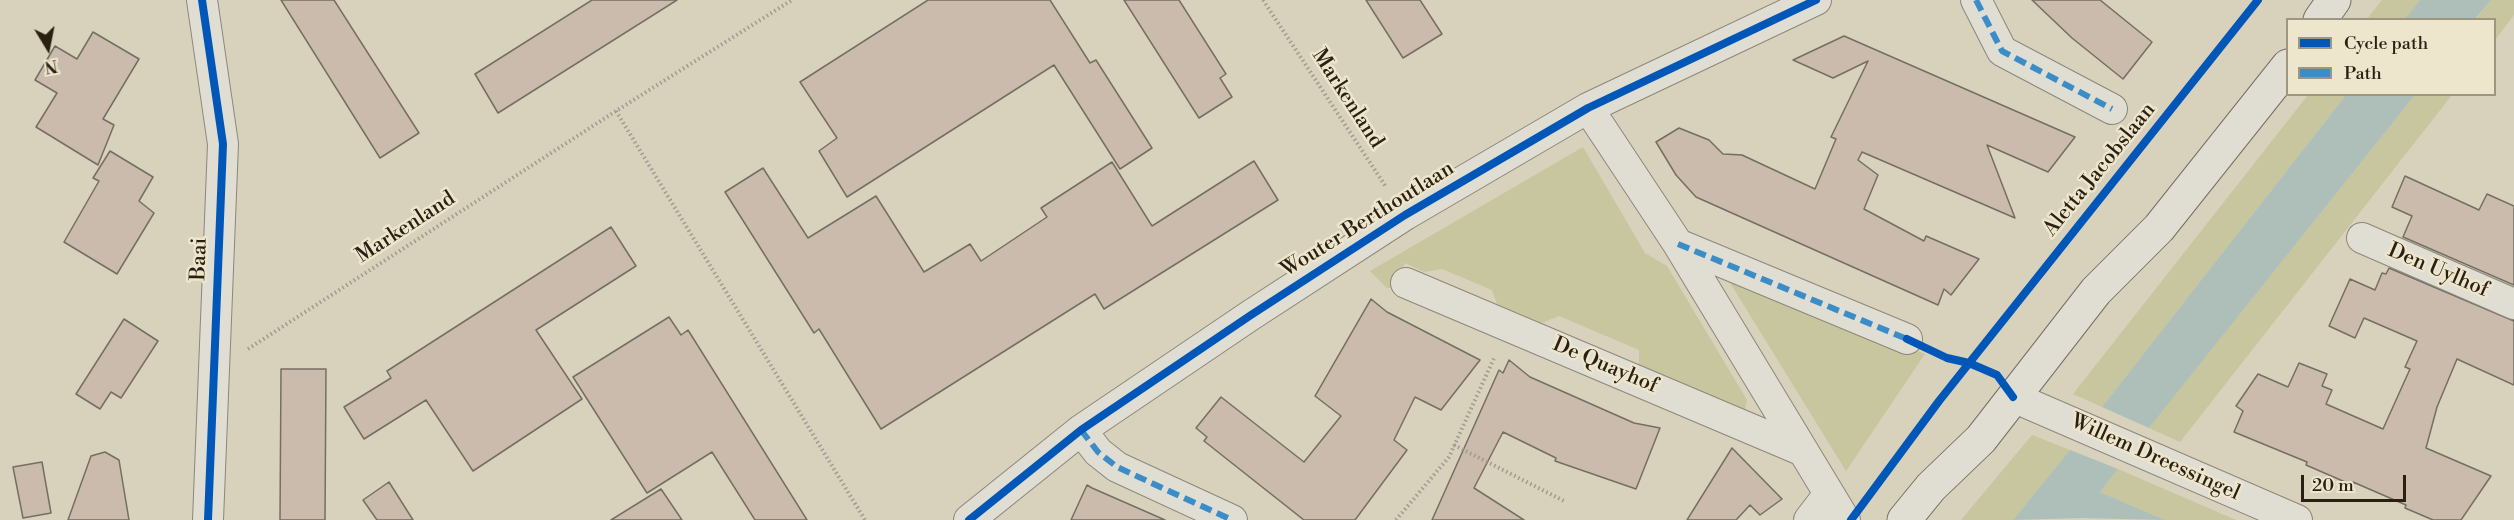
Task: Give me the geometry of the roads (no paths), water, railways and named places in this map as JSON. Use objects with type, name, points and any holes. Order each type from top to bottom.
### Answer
[{"type":"main road","points":[[2321,18],[2334,0]]},
{"type":"main road","points":[[1904,520],[1931,487],[1981,439],[2096,291],[2159,228],[2286,69]]},
{"type":"street","name":"Baai","points":[[202,0],[223,144],[208,520]]},
{"type":"street","name":"Wouter Berthoutlaan","points":[[969,520],[1081,430],[1251,315],[1405,215],[1588,108],[1816,0]]},
{"type":"street","points":[[1976,0],[2002,51],[2112,109]]},
{"type":"street","points":[[1588,108],[1678,244],[1845,520]]},
{"type":"street","name":"Den Uylhof","points":[[2362,238],[2514,304]]},
{"type":"street","points":[[1678,244],[1907,339]]},
{"type":"street","name":"De Quayhof","points":[[1406,283],[1803,451]]},
{"type":"street","name":"Willem Dreessingel","points":[[2013,397],[2296,520]]},
{"type":"street","points":[[1081,430],[1098,452],[1117,467],[1232,520]]},
{"type":"street","points":[[1809,520],[1829,494]]}]
